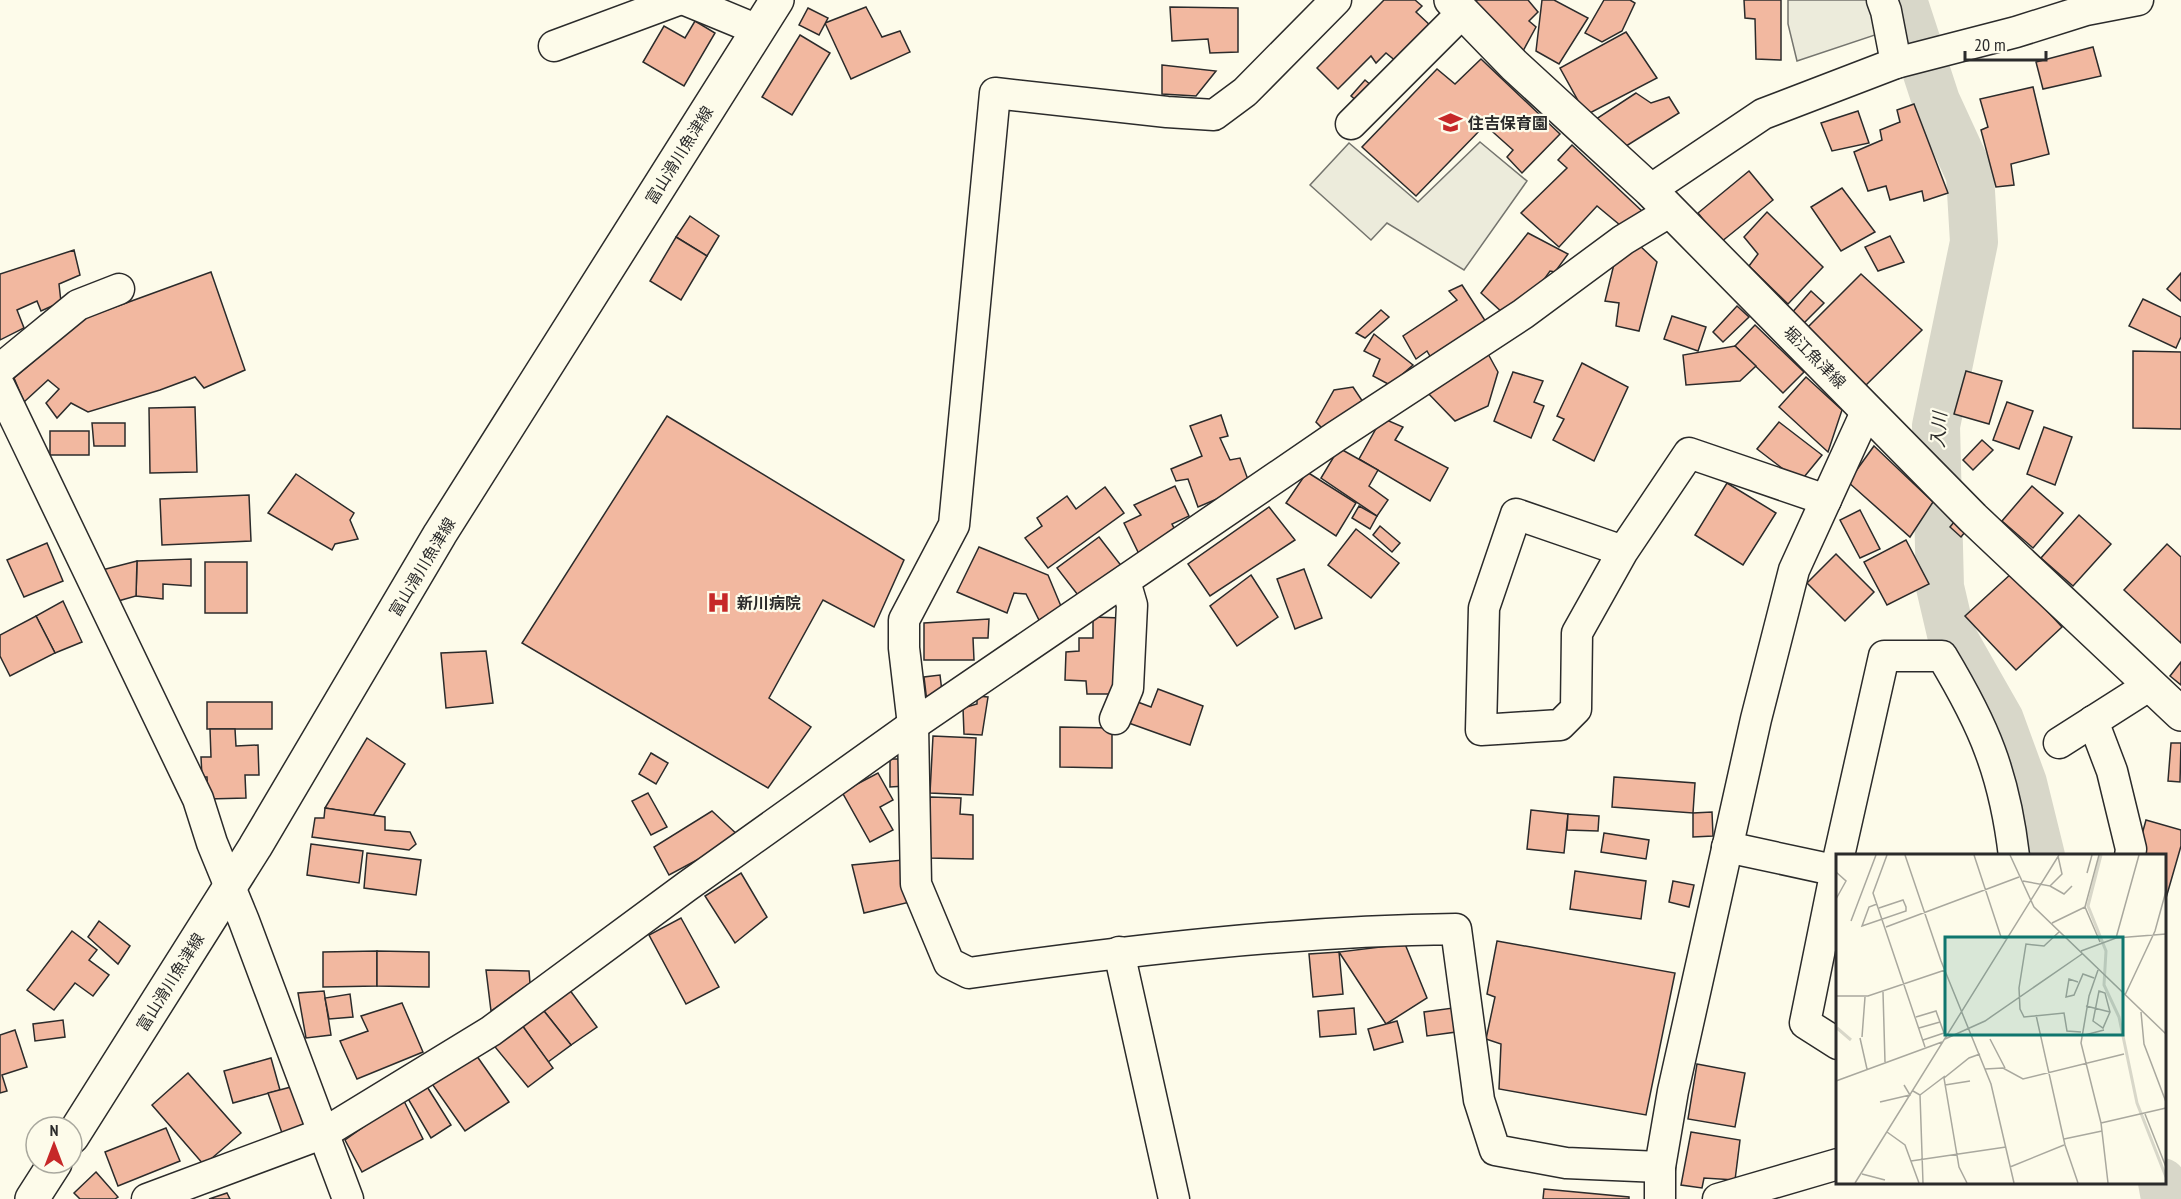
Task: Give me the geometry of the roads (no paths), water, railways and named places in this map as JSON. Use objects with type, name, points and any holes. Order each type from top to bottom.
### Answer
[{"type":"main road","name":"富山滑川魚津線","points":[[84,1118],[229,888],[440,534],[777,0]]},
{"type":"main road","name":"堀江魚津線","points":[[1457,6],[1514,65],[1661,200],[1922,469],[2181,714]]},
{"type":"main road","points":[[32,1199],[47,1175]]},
{"type":"street","points":[[554,46],[678,0]]},
{"type":"street","points":[[685,0],[758,30]]},
{"type":"street","points":[[1336,0],[1245,92],[1214,115],[995,93],[954,525],[903,620],[913,725],[916,884],[949,963],[969,973],[1119,952],[1390,930],[1456,929],[1479,1100],[1495,1150],[1566,1162],[1660,1167]]},
{"type":"street","points":[[1882,0],[1896,63]]},
{"type":"street","points":[[147,1199],[324,1133],[491,1031],[686,887],[913,725],[1335,437],[1523,314],[1623,240],[1661,200],[1763,114],[1896,63],[2016,32],[2088,5],[2138,0]]},
{"type":"street","points":[[1351,124],[1457,6]]},
{"type":"street","points":[[0,369],[78,305],[119,289]]},
{"type":"street","points":[[2,396],[198,799],[212,843],[244,921],[348,1199]]},
{"type":"street","points":[[1660,1199],[1660,1167],[1673,1091],[1756,719],[1794,570],[1867,410]]},
{"type":"street","points":[[1623,551],[1516,514],[1484,608],[1481,730],[1560,725],[1576,709],[1577,633],[1623,551],[1689,453],[1826,500]]},
{"type":"street","points":[[1115,719],[1128,688],[1132,605],[1125,581]]},
{"type":"street","points":[[1839,854],[1884,656],[1942,656],[1990,752],[2011,828],[2014,854]]},
{"type":"street","points":[[2059,743],[2150,685]]},
{"type":"street","points":[[2093,721],[2112,771],[2131,849],[2130,854]]},
{"type":"street","points":[[1727,847],[1836,864]]},
{"type":"street","points":[[1836,869],[1805,1023],[1836,1043]]},
{"type":"street","points":[[1119,952],[1174,1199]]},
{"type":"street","points":[[1718,1199],[1836,1165]]},
{"type":"waterway","name":"入川","points":[[1903,0],[1936,101],[1970,175],[1974,242],[1936,426],[1940,587],[1951,634],[2000,720],[2023,783],[2041,854]]},
{"type":"waterway","name":"入川","points":[[2162,1184],[2165,1199]]},
{"type":"place","name":"住吉保育園","points":[[1450,123]]},
{"type":"place","name":"新川病院","points":[[719,603]]}]
